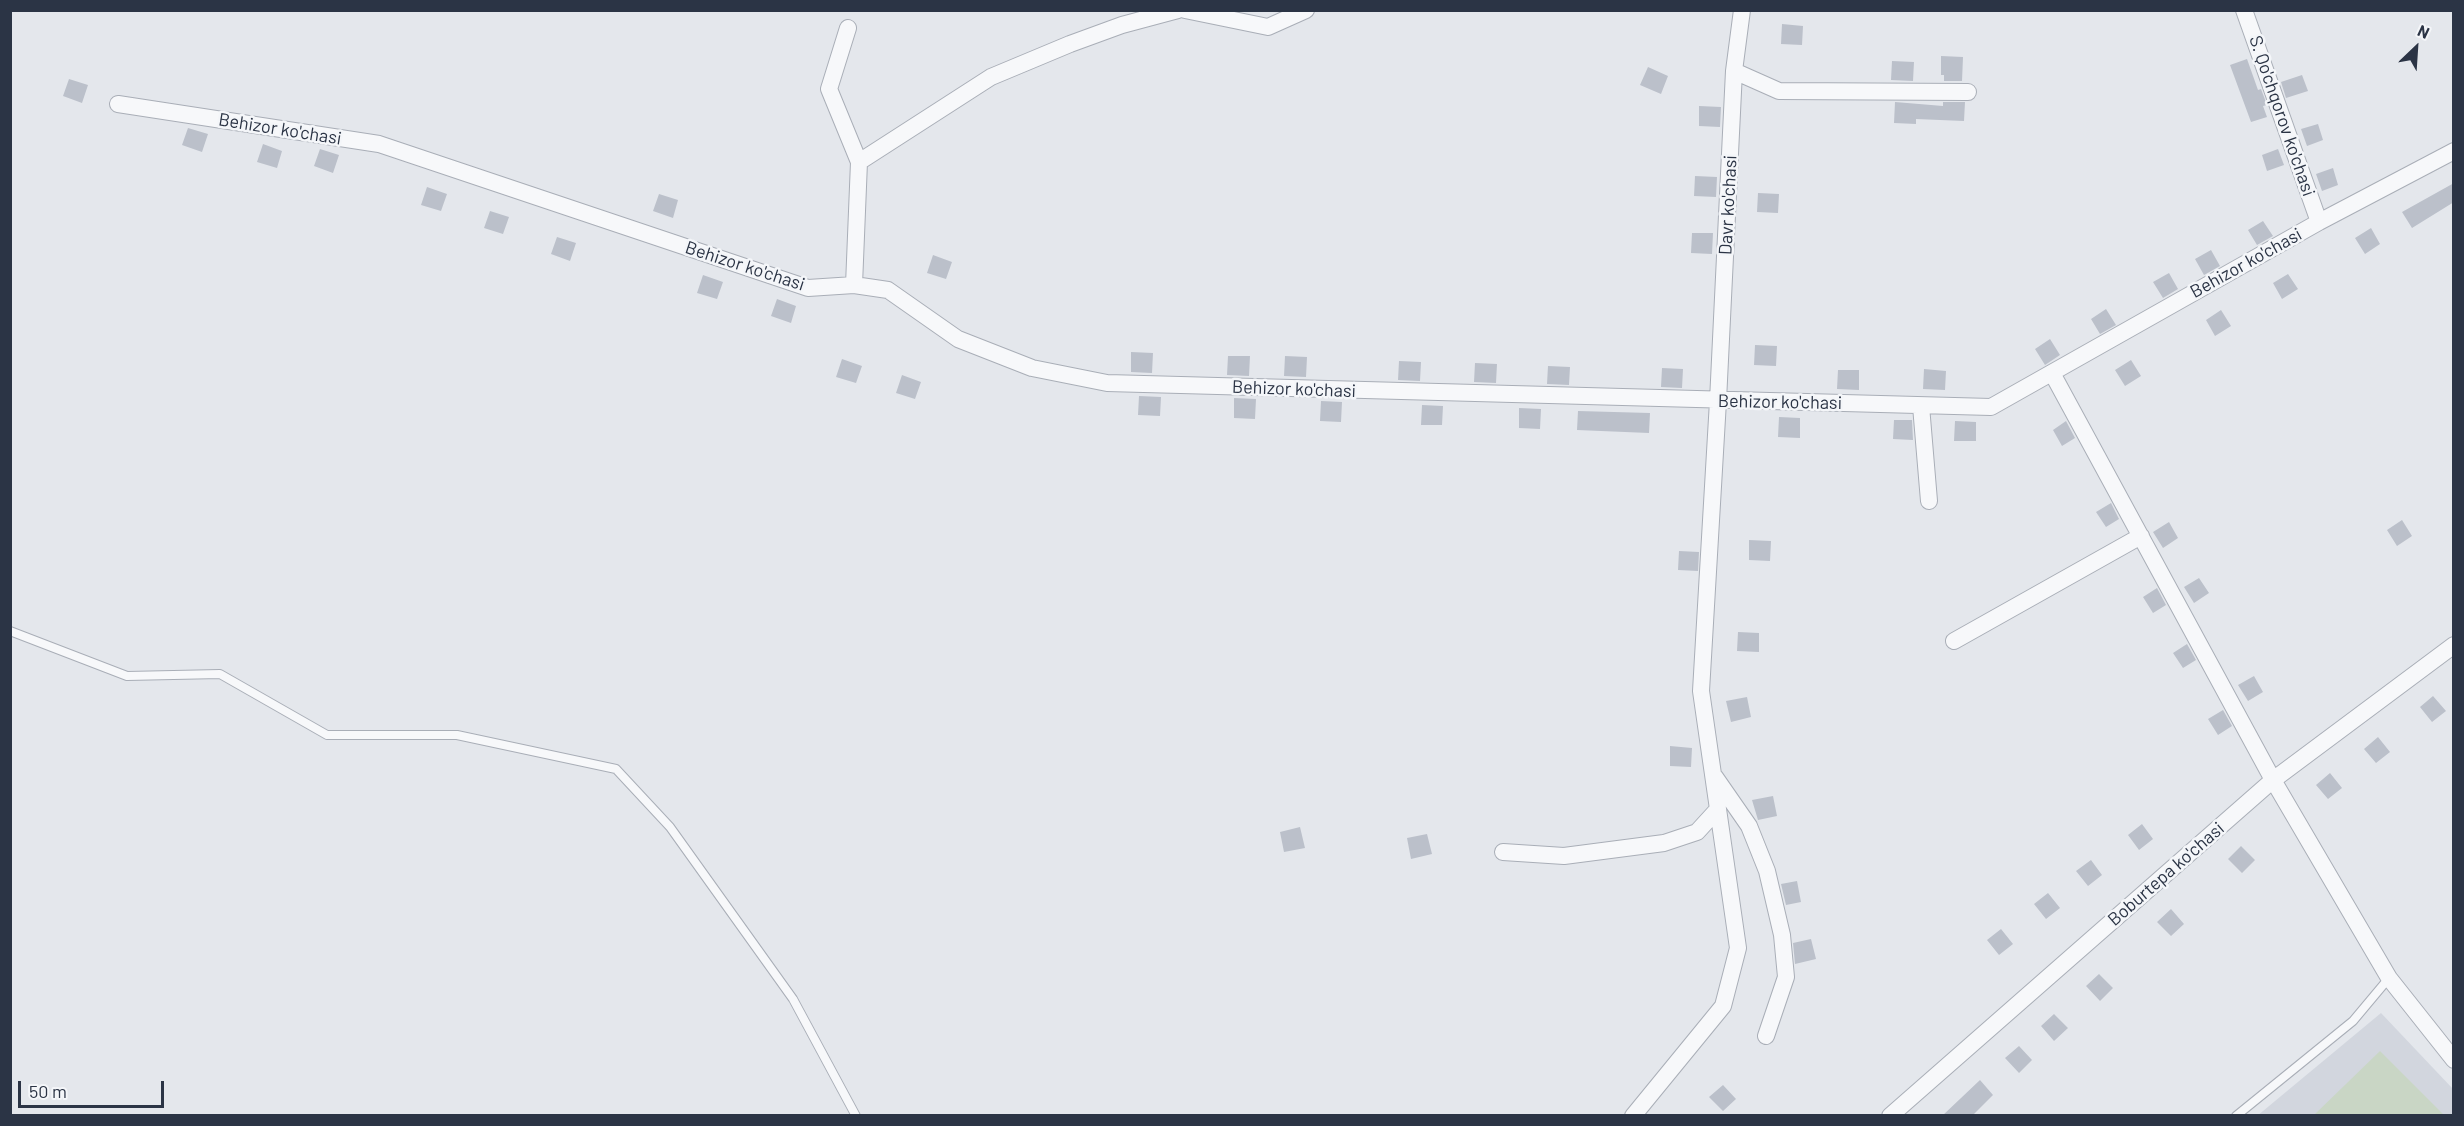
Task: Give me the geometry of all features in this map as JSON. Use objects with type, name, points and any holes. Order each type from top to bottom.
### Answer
[{"type":"street","points":[[859,162],[991,78],[1070,44],[1122,25],[1178,10]]},
{"type":"street","points":[[1185,10],[1269,27],[1306,10]]},
{"type":"street","name":"Davr ko'chasi","points":[[1633,1116],[1723,1006],[1738,948],[1701,691],[1734,71],[1742,10]]},
{"type":"street","name":"S. Qo'chqorov ko'chasi","points":[[2244,10],[2319,222]]},
{"type":"street","points":[[848,28],[829,89],[859,162],[854,285]]},
{"type":"street","points":[[1734,71],[1779,91],[1968,92]]},
{"type":"street","name":"Behizor ko'chasi","points":[[118,104],[379,144],[808,288],[854,285],[888,290],[958,339],[1022,364],[1107,383],[1921,406],[1991,407],[2319,222],[2454,151]]},
{"type":"street","points":[[2052,373],[2273,780],[2389,978],[2454,1060]]},
{"type":"street","points":[[1921,406],[1929,501]]},
{"type":"street","points":[[1954,640],[2141,536]]},
{"type":"street","name":"Boburtepa ko'chasi","points":[[1890,1116],[2273,780],[2454,645]]},
{"type":"street","points":[[1713,774],[1749,826],[1767,871],[1782,934],[1786,977],[1766,1036]]},
{"type":"street","points":[[1503,852],[1564,856],[1665,843],[1697,832],[1718,809]]},
{"type":"lane","points":[[10,631],[127,676],[220,674],[327,735],[457,735],[616,769],[670,828],[793,999],[856,1116]]},
{"type":"lane","points":[[2236,1116],[2353,1022],[2389,978]]},
{"type":"shaded area","points":[[2381,1013],[2453,1089],[2453,1115],[2257,1116]]},
{"type":"green space","points":[[2380,1051],[2444,1115],[2314,1115]]},
{"type":"building","points":[[1782,24],[1803,26],[1802,45],[1781,44]]},
{"type":"building","points":[[1941,56],[1963,57],[1962,81],[1944,81],[1944,75],[1941,75]]},
{"type":"building","points":[[2247,59],[2258,90],[2261,89],[2267,105],[2263,106],[2267,117],[2251,122],[2230,65]]},
{"type":"building","points":[[1892,61],[1914,62],[1913,81],[1891,80]]},
{"type":"building","points":[[1648,67],[1668,76],[1661,94],[1640,85]]},
{"type":"building","points":[[2302,75],[2308,91],[2286,98],[2281,82]]},
{"type":"building","points":[[69,79],[88,85],[82,103],[63,96]]},
{"type":"building","points":[[1895,102],[1943,106],[1943,102],[1965,102],[1964,121],[1916,119],[1916,124],[1894,123]]},
{"type":"building","points":[[1699,106],[1721,107],[1720,127],[1699,126]]},
{"type":"building","points":[[2318,124],[2323,140],[2307,146],[2301,129]]},
{"type":"building","points":[[188,128],[208,134],[202,152],[182,145]]},
{"type":"building","points":[[263,144],[282,151],[277,168],[257,162]]},
{"type":"building","points":[[320,149],[339,155],[333,173],[314,166]]},
{"type":"building","points":[[2278,149],[2284,165],[2267,171],[2262,155]]},
{"type":"building","points":[[2333,168],[2338,185],[2322,191],[2316,174]]},
{"type":"building","points":[[1695,176],[1717,177],[1716,197],[1694,196]]},
{"type":"building","points":[[2454,183],[2454,202],[2412,228],[2402,212]]},
{"type":"building","points":[[427,187],[447,194],[441,211],[421,205]]},
{"type":"building","points":[[1758,193],[1779,194],[1778,213],[1757,212]]},
{"type":"building","points":[[659,194],[678,200],[673,218],[653,211]]},
{"type":"building","points":[[490,211],[509,217],[503,234],[484,228]]},
{"type":"building","points":[[2263,221],[2273,236],[2257,245],[2248,230]]},
{"type":"building","points":[[2371,228],[2380,244],[2365,254],[2355,238]]},
{"type":"building","points":[[1692,233],[1713,233],[1712,254],[1691,253]]},
{"type":"building","points":[[557,237],[576,243],[570,261],[551,254]]},
{"type":"building","points":[[2211,250],[2220,266],[2204,275],[2195,259]]},
{"type":"building","points":[[933,255],[952,262],[946,279],[927,273]]},
{"type":"building","points":[[2169,273],[2178,289],[2163,298],[2153,282]]},
{"type":"building","points":[[2288,274],[2298,289],[2282,299],[2273,283]]},
{"type":"building","points":[[703,275],[723,282],[717,299],[697,293]]},
{"type":"building","points":[[777,299],[796,306],[791,323],[771,316]]},
{"type":"building","points":[[2106,309],[2116,325],[2100,334],[2091,319]]},
{"type":"building","points":[[2221,310],[2231,326],[2215,336],[2206,320]]},
{"type":"building","points":[[2050,339],[2060,355],[2045,365],[2035,349]]},
{"type":"building","points":[[1755,345],[1777,346],[1776,366],[1754,365]]},
{"type":"building","points":[[1131,352],[1153,353],[1152,373],[1131,372]]},
{"type":"building","points":[[1228,356],[1250,356],[1249,376],[1227,375]]},
{"type":"building","points":[[1285,356],[1307,357],[1306,377],[1284,376]]},
{"type":"building","points":[[842,359],[862,366],[856,383],[836,377]]},
{"type":"building","points":[[2131,360],[2141,376],[2125,386],[2115,370]]},
{"type":"building","points":[[1399,361],[1421,362],[1420,381],[1398,380]]},
{"type":"building","points":[[1475,363],[1497,364],[1496,383],[1474,382]]},
{"type":"building","points":[[1548,366],[1570,367],[1569,385],[1547,384]]},
{"type":"building","points":[[1662,368],[1683,369],[1682,388],[1661,387]]},
{"type":"building","points":[[1924,369],[1946,371],[1945,390],[1923,389]]},
{"type":"building","points":[[1838,370],[1859,370],[1859,390],[1837,389]]},
{"type":"building","points":[[902,375],[921,382],[915,399],[896,393]]},
{"type":"building","points":[[1139,396],[1161,397],[1160,416],[1138,415]]},
{"type":"building","points":[[1234,398],[1256,399],[1255,419],[1234,418]]},
{"type":"building","points":[[1321,401],[1342,402],[1341,422],[1320,421]]},
{"type":"building","points":[[1422,405],[1443,406],[1442,425],[1421,425]]},
{"type":"building","points":[[1519,408],[1541,409],[1540,429],[1519,428]]},
{"type":"building","points":[[1578,411],[1650,413],[1649,433],[1577,430]]},
{"type":"building","points":[[1779,417],[1800,418],[1800,438],[1778,437]]},
{"type":"building","points":[[1894,420],[1912,420],[1913,440],[1893,439]]},
{"type":"building","points":[[1955,421],[1976,422],[1976,441],[1954,441]]},
{"type":"building","points":[[2066,421],[2075,438],[2062,446],[2053,430]]},
{"type":"building","points":[[2111,503],[2119,519],[2106,527],[2096,512]]},
{"type":"building","points":[[2402,520],[2412,536],[2397,546],[2387,530]]},
{"type":"building","points":[[2169,522],[2178,538],[2163,548],[2153,532]]},
{"type":"building","points":[[1749,540],[1771,541],[1770,561],[1749,560]]},
{"type":"building","points":[[1679,551],[1699,552],[1698,571],[1678,570]]},
{"type":"building","points":[[2199,578],[2209,593],[2194,603],[2184,587]]},
{"type":"building","points":[[2157,588],[2166,605],[2153,613],[2143,597]]},
{"type":"building","points":[[1738,632],[1759,633],[1759,652],[1737,651]]},
{"type":"building","points":[[2187,644],[2196,660],[2183,668],[2173,653]]},
{"type":"building","points":[[2254,676],[2263,692],[2248,701],[2238,685]]},
{"type":"building","points":[[2433,696],[2446,711],[2432,722],[2420,707]]},
{"type":"building","points":[[1747,697],[1751,717],[1731,722],[1726,701]]},
{"type":"building","points":[[2223,710],[2232,726],[2218,735],[2208,719]]},
{"type":"building","points":[[2378,737],[2390,752],[2376,763],[2364,749]]},
{"type":"building","points":[[1670,746],[1692,748],[1691,767],[1670,766]]},
{"type":"building","points":[[2330,773],[2342,788],[2328,799],[2316,785]]},
{"type":"building","points":[[1773,796],[1777,816],[1758,820],[1752,800]]},
{"type":"building","points":[[2142,824],[2153,839],[2139,850],[2128,835]]},
{"type":"building","points":[[1300,827],[1305,848],[1284,852],[1280,832]]},
{"type":"building","points":[[1427,834],[1432,854],[1411,859],[1407,838]]},
{"type":"building","points":[[2241,846],[2255,860],[2242,873],[2228,859]]},
{"type":"building","points":[[2091,860],[2102,875],[2088,886],[2076,871]]},
{"type":"building","points":[[1797,881],[1801,902],[1786,905],[1781,884]]},
{"type":"building","points":[[2048,893],[2060,908],[2046,919],[2034,904]]},
{"type":"building","points":[[2171,909],[2184,924],[2171,936],[2157,922]]},
{"type":"building","points":[[2001,929],[2013,944],[1999,955],[1987,940]]},
{"type":"building","points":[[1811,939],[1816,959],[1795,964],[1793,943]]},
{"type":"building","points":[[2099,974],[2113,988],[2100,1001],[2086,986]]},
{"type":"building","points":[[2054,1014],[2068,1028],[2054,1041],[2041,1026]]},
{"type":"building","points":[[2019,1046],[2032,1060],[2019,1073],[2005,1058]]},
{"type":"building","points":[[1980,1080],[1993,1095],[1972,1116],[1942,1116]]},
{"type":"building","points":[[1723,1085],[1736,1099],[1723,1111],[1709,1097]]}]
